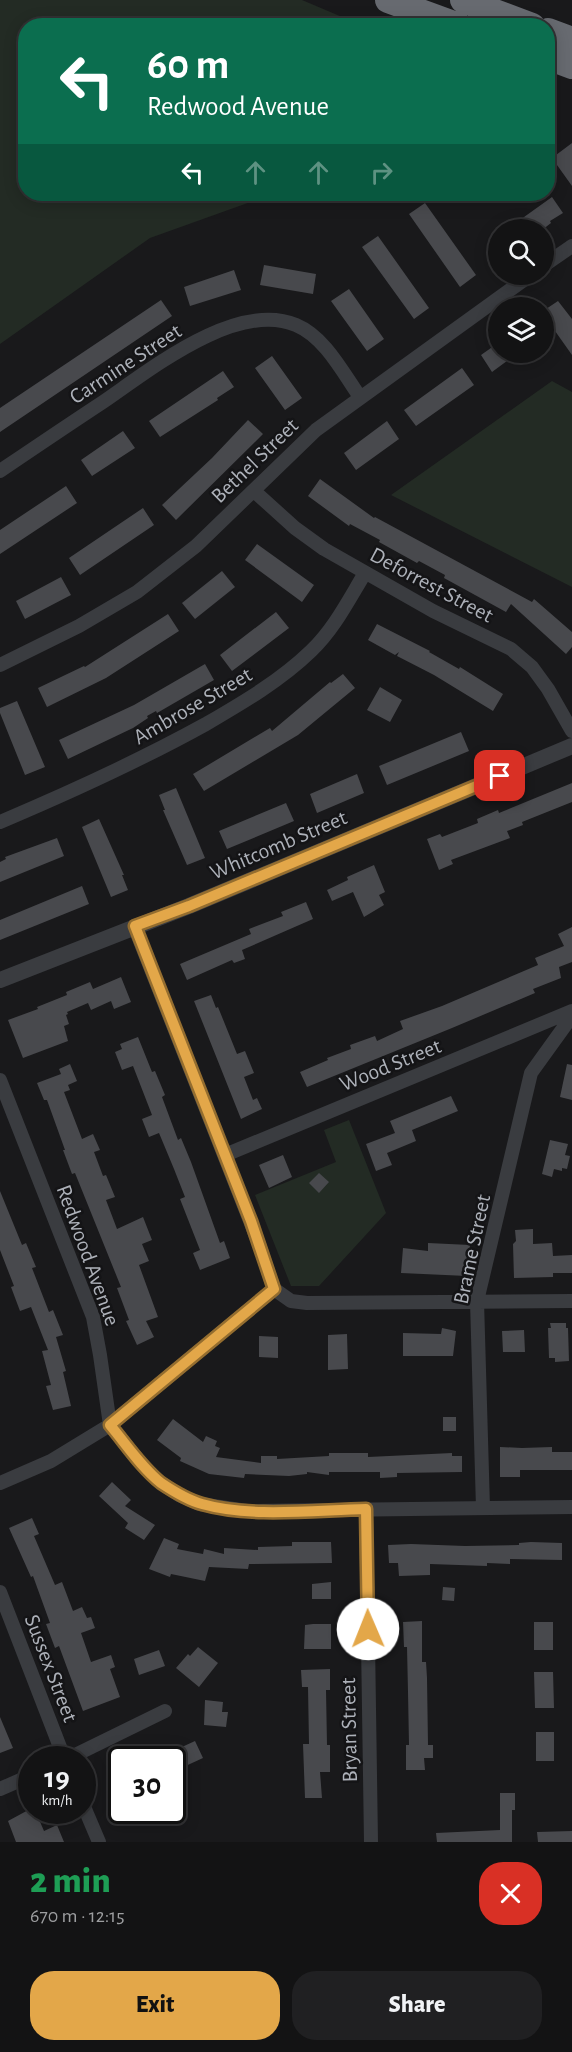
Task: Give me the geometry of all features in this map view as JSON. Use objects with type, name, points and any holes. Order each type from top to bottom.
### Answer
[{"type":"highway","points":[[388,0],[437,18]]},
{"type":"highway","points":[[463,0],[511,18]]},
{"type":"highway","points":[[555,34],[572,40]]},
{"type":"highway","points":[[555,60],[572,66]]},
{"type":"street","points":[[554,259],[572,246]]},
{"type":"street","name":"Bethel Street","points":[[0,665],[79,626],[137,592],[196,546],[316,430],[517,285]]},
{"type":"street","name":"Carmine Street","points":[[0,471],[183,347],[222,330],[249,322],[274,321],[297,326],[316,339],[360,397]]},
{"type":"street","name":"Deforrest Street","points":[[254,491],[295,528],[324,549],[433,610],[511,649],[532,667],[548,689],[572,731]]},
{"type":"street","name":"Ambrose Street","points":[[0,822],[78,790],[156,752],[250,698],[302,659],[332,628],[365,573]]},
{"type":"street","name":"Whitcomb Street","points":[[0,980],[189,906],[572,746]]},
{"type":"street","points":[[135,926],[225,1155],[274,1289],[291,1301],[307,1303],[572,1300]]},
{"type":"street","name":"Wood Street","points":[[225,1155],[572,1011]]},
{"type":"street","name":"Brame Street","points":[[483,1508],[477,1301],[531,1073],[572,1016]]},
{"type":"street","name":"Redwood Avenue","points":[[0,1080],[93,1317],[110,1425]]},
{"type":"street","points":[[0,1482],[51,1461],[110,1425],[274,1289]]},
{"type":"street","points":[[110,1425],[143,1466],[160,1482],[179,1495],[200,1504],[247,1511],[572,1507]]},
{"type":"street","name":"Bryan Street","points":[[366,1509],[371,1842]]},
{"type":"street","name":"Sussex Street","points":[[0,1592],[60,1746]]},
{"type":"street","points":[[94,1746],[165,1712]]},
{"type":"street","points":[[0,1789],[18,1781]]},
{"type":"street","points":[[91,1824],[99,1842]]},
{"type":"shaded area","points":[[0,0],[302,0],[344,18],[18,18],[18,201],[253,201],[150,238],[0,344]]},
{"type":"shaded area","points":[[552,381],[572,392],[572,587],[391,495]]},
{"type":"shaded area","points":[[349,1120],[386,1213],[319,1286],[291,1286],[255,1195],[336,1162],[324,1130]]},
{"type":"building","points":[[572,143],[572,186],[555,162],[555,156]]},
{"type":"building","points":[[546,201],[555,201],[563,213],[553,219],[521,219]]},
{"type":"building","points":[[425,203],[476,275],[460,287],[409,214]]},
{"type":"building","points":[[378,236],[429,308],[414,319],[362,247]]},
{"type":"building","points":[[264,265],[316,274],[313,294],[260,285]]},
{"type":"building","points":[[234,270],[241,290],[190,306],[184,287]]},
{"type":"building","points":[[349,289],[384,339],[367,351],[331,301]]},
{"type":"building","points":[[161,300],[172,316],[0,432],[0,408]]},
{"type":"building","points":[[558,301],[572,319],[572,355],[554,330],[554,304]]},
{"type":"building","points":[[488,350],[488,363],[504,363],[492,372],[481,355]]},
{"type":"building","points":[[272,356],[302,398],[285,410],[255,368]]},
{"type":"building","points":[[462,368],[474,385],[416,426],[404,410]]},
{"type":"building","points":[[223,371],[234,387],[217,398],[218,400],[160,437],[149,421]]},
{"type":"building","points":[[248,420],[263,434],[176,520],[162,505]]},
{"type":"building","points":[[387,421],[399,439],[356,470],[344,453]]},
{"type":"building","points":[[123,431],[135,448],[92,476],[81,460]]},
{"type":"building","points":[[320,479],[374,518],[532,602],[534,599],[572,632],[572,647],[566,654],[511,604],[506,612],[444,578],[445,575],[419,561],[417,563],[350,524],[349,526],[308,496]]},
{"type":"building","points":[[66,486],[77,503],[0,554],[0,530]]},
{"type":"building","points":[[143,508],[154,525],[80,575],[69,558]]},
{"type":"building","points":[[257,544],[314,585],[302,602],[245,560]]},
{"type":"building","points":[[222,571],[235,587],[195,619],[182,603]]},
{"type":"building","points":[[61,577],[71,595],[25,619],[16,601]]},
{"type":"building","points":[[276,612],[289,628],[232,671],[220,655]]},
{"type":"building","points":[[168,614],[179,631],[106,678],[47,707],[38,688],[85,667]]},
{"type":"building","points":[[377,624],[430,651],[459,669],[460,667],[503,694],[493,711],[434,675],[397,656],[399,652],[395,655],[368,640]]},
{"type":"building","points":[[205,664],[214,680],[157,713],[156,711],[147,716],[148,718],[133,728],[68,759],[59,740],[134,705]]},
{"type":"building","points":[[343,674],[355,688],[298,735],[204,791],[193,774],[270,728],[272,731],[330,682]]},
{"type":"building","points":[[380,687],[402,700],[390,722],[367,710]]},
{"type":"building","points":[[17,701],[45,767],[25,775],[0,713],[0,708]]},
{"type":"building","points":[[461,732],[469,751],[387,785],[379,766]]},
{"type":"building","points":[[357,774],[364,793],[317,813],[310,794]]},
{"type":"building","points":[[572,783],[572,802],[522,822],[523,825],[507,831],[510,838],[451,860],[453,864],[439,870],[427,839],[440,834],[442,837],[478,823],[477,819],[498,810],[499,813]]},
{"type":"building","points":[[176,788],[205,858],[187,865],[163,810],[165,810],[159,795]]},
{"type":"building","points":[[286,803],[294,821],[227,849],[219,831]]},
{"type":"building","points":[[99,819],[124,875],[122,875],[128,890],[111,897],[82,827]]},
{"type":"building","points":[[57,838],[64,856],[0,882],[0,862],[6,859],[5,857]]},
{"type":"building","points":[[374,865],[385,892],[379,895],[384,905],[364,917],[353,892],[332,901],[327,890],[348,880],[347,877]]},
{"type":"building","points":[[82,886],[89,904],[0,940],[0,920]]},
{"type":"building","points":[[306,902],[313,919],[242,950],[245,959],[234,963],[232,960],[187,980],[180,964],[251,934],[249,929],[283,916],[281,912]]},
{"type":"building","points":[[572,927],[572,962],[559,967],[561,978],[533,989],[535,993],[307,1087],[300,1072],[351,1049],[350,1045],[375,1036],[377,1041],[403,1029],[400,1021],[442,1006],[538,965],[535,958],[564,946],[558,934]]},
{"type":"building","points":[[121,977],[131,1002],[114,1009],[111,1001],[91,1010],[88,1003],[67,1012],[69,1024],[64,1026],[68,1041],[23,1058],[8,1020],[38,1009],[37,1007],[67,995],[66,992],[90,982],[93,989]]},
{"type":"building","points":[[211,995],[237,1054],[245,1051],[254,1073],[244,1077],[253,1100],[257,1098],[262,1109],[241,1119],[194,1001]]},
{"type":"building","points":[[138,1037],[152,1072],[155,1071],[165,1095],[162,1097],[178,1140],[181,1138],[191,1162],[220,1243],[224,1241],[230,1258],[200,1270],[193,1253],[200,1250],[180,1199],[185,1197],[159,1133],[149,1137],[142,1119],[152,1115],[133,1066],[122,1070],[115,1052],[122,1049],[120,1044]]},
{"type":"building","points":[[70,1064],[77,1081],[68,1085],[70,1090],[64,1092],[82,1139],[93,1134],[100,1150],[94,1152],[103,1176],[106,1175],[115,1197],[106,1200],[117,1229],[143,1217],[152,1240],[142,1244],[149,1261],[139,1265],[158,1317],[146,1321],[154,1337],[137,1345],[126,1321],[129,1320],[117,1288],[121,1287],[75,1173],[72,1174],[47,1100],[44,1100],[37,1083],[61,1074],[59,1069]]},
{"type":"building","points":[[567,1064],[572,1065],[572,1100],[560,1097]]},
{"type":"building","points":[[451,1096],[458,1111],[412,1130],[416,1141],[387,1153],[392,1165],[376,1171],[366,1144],[395,1133],[390,1121]]},
{"type":"building","points":[[550,1140],[568,1144],[565,1155],[570,1156],[567,1169],[562,1168],[562,1171],[554,1169],[552,1177],[542,1174]]},
{"type":"building","points":[[283,1155],[292,1177],[269,1188],[259,1165]]},
{"type":"building","points":[[319,1173],[329,1182],[319,1193],[309,1183]]},
{"type":"building","points":[[0,1191],[22,1245],[26,1243],[36,1267],[32,1268],[49,1312],[53,1310],[63,1335],[56,1337],[66,1371],[63,1372],[71,1406],[53,1410],[46,1386],[51,1385],[42,1351],[48,1350],[31,1307],[20,1311],[11,1287],[14,1286],[0,1250]]},
{"type":"building","points":[[533,1229],[533,1244],[552,1243],[553,1256],[572,1255],[572,1273],[553,1273],[553,1277],[514,1278],[515,1230]]},
{"type":"building","points":[[428,1243],[470,1245],[467,1276],[401,1273],[403,1248],[428,1251]]},
{"type":"building","points":[[550,1323],[566,1323],[569,1361],[555,1362],[555,1358],[549,1358],[548,1328],[551,1328]]},
{"type":"building","points":[[442,1328],[456,1331],[453,1356],[403,1356],[403,1333],[441,1334]]},
{"type":"building","points":[[524,1330],[525,1352],[503,1352],[502,1331]]},
{"type":"building","points":[[347,1334],[348,1369],[328,1370],[328,1335]]},
{"type":"building","points":[[259,1336],[278,1337],[278,1358],[259,1357]]},
{"type":"building","points":[[443,1417],[456,1417],[456,1431],[443,1431]]},
{"type":"building","points":[[173,1419],[203,1442],[206,1436],[217,1441],[215,1446],[220,1448],[216,1457],[261,1463],[261,1456],[277,1456],[277,1459],[329,1456],[329,1453],[368,1453],[368,1457],[452,1453],[452,1456],[462,1456],[462,1472],[397,1473],[397,1477],[380,1478],[380,1472],[329,1472],[329,1475],[307,1472],[307,1474],[289,1476],[245,1474],[244,1478],[209,1474],[180,1461],[181,1458],[157,1440]]},
{"type":"building","points":[[500,1447],[552,1447],[552,1452],[572,1452],[572,1470],[520,1470],[520,1477],[500,1477]]},
{"type":"building","points":[[112,1482],[131,1500],[125,1506],[155,1525],[144,1540],[125,1528],[128,1523],[99,1496]]},
{"type":"building","points":[[32,1518],[39,1534],[34,1536],[55,1585],[62,1582],[73,1611],[82,1607],[87,1618],[91,1617],[95,1628],[81,1633],[91,1662],[111,1655],[115,1667],[110,1669],[120,1697],[83,1711],[59,1646],[55,1648],[46,1624],[50,1623],[33,1576],[31,1577],[9,1528]]},
{"type":"building","points":[[164,1538],[179,1544],[177,1549],[203,1554],[204,1549],[224,1554],[224,1548],[258,1550],[258,1547],[292,1546],[292,1542],[331,1542],[332,1563],[249,1564],[248,1569],[209,1567],[205,1581],[171,1574],[170,1577],[149,1569]]},
{"type":"building","points":[[519,1543],[562,1543],[562,1560],[510,1559],[510,1564],[487,1563],[487,1566],[430,1564],[430,1575],[399,1576],[398,1563],[389,1563],[388,1545],[519,1545]]},
{"type":"building","points":[[331,1582],[331,1599],[312,1599],[312,1584]]},
{"type":"building","points":[[443,1587],[455,1588],[454,1601],[442,1600]]},
{"type":"building","points":[[422,1621],[422,1662],[426,1662],[427,1678],[428,1745],[433,1745],[433,1758],[424,1758],[425,1770],[406,1770],[406,1745],[409,1745],[408,1692],[407,1647],[404,1647],[403,1622]]},
{"type":"building","points":[[534,1622],[553,1622],[553,1650],[534,1650]]},
{"type":"building","points":[[331,1624],[331,1649],[304,1649],[305,1625]]},
{"type":"building","points":[[198,1647],[218,1663],[199,1687],[176,1668],[188,1654],[190,1656]]},
{"type":"building","points":[[159,1650],[165,1666],[139,1675],[134,1659]]},
{"type":"building","points":[[330,1669],[330,1690],[326,1690],[330,1772],[320,1772],[322,1798],[305,1798],[303,1744],[309,1744],[308,1687],[302,1687],[301,1670]]},
{"type":"building","points":[[534,1672],[553,1672],[554,1708],[535,1708]]},
{"type":"building","points":[[205,1700],[223,1702],[222,1712],[228,1712],[226,1727],[204,1725]]},
{"type":"building","points":[[0,1717],[13,1748],[0,1753]]},
{"type":"building","points":[[536,1732],[554,1732],[554,1761],[536,1761]]},
{"type":"building","points":[[195,1741],[203,1758],[186,1766],[186,1746],[184,1746]]},
{"type":"building","points":[[500,1793],[515,1793],[515,1810],[512,1810],[512,1842],[437,1842],[436,1833],[500,1830]]},
{"type":"building","points":[[18,1816],[18,1824],[41,1824],[44,1831],[57,1825],[64,1842],[16,1842],[8,1821]]},
{"type":"building","points":[[572,1831],[572,1842],[538,1842],[537,1832]]},
{"type":"route","points":[[368,1629],[366,1509],[247,1511],[200,1504],[179,1495],[160,1482],[143,1466],[110,1425],[274,1289],[251,1221],[135,926],[189,906],[500,776]]}]
